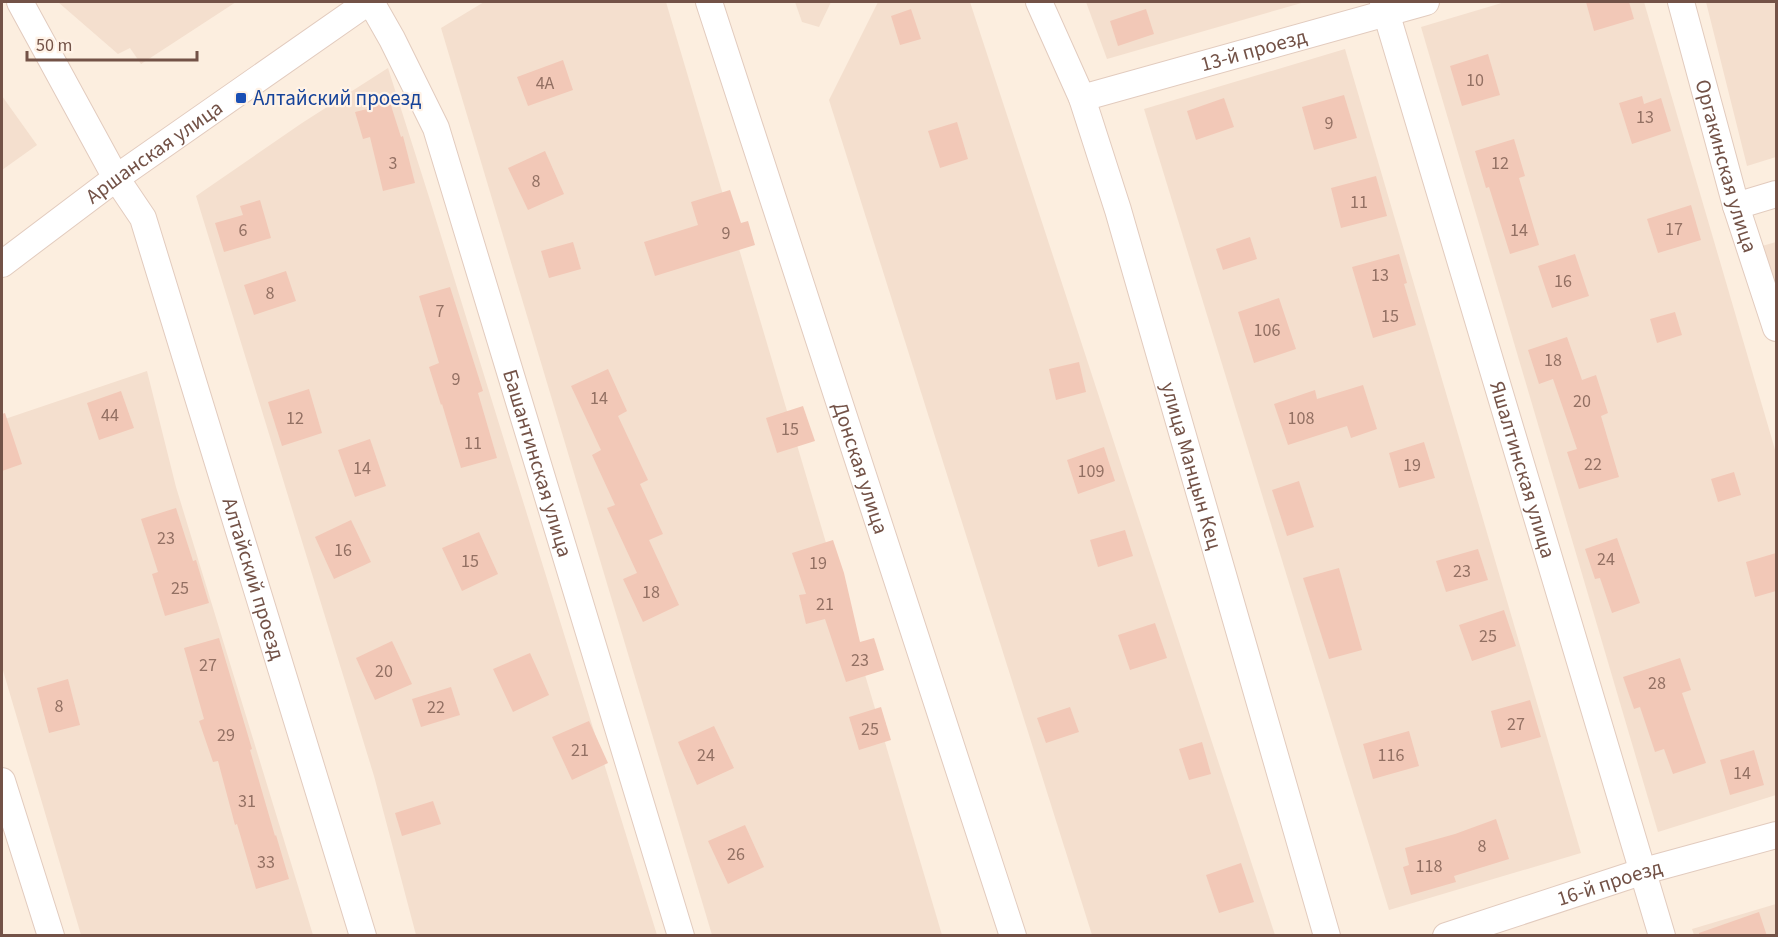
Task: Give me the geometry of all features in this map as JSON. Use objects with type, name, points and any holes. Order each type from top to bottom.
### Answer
[{"type":"street","name":"Алтайский проезд","points":[[20,2],[116,178],[142,218],[363,936]]},
{"type":"street","name":"Аршанская улица","points":[[2,264],[116,178],[370,2]]},
{"type":"street","name":"Башантинская улица","points":[[370,2],[392,39],[436,128],[681,936]]},
{"type":"street","name":"Донская улица","points":[[709,2],[1013,936]]},
{"type":"street","name":"улица Манцын Кец","points":[[1039,2],[1082,98],[1118,210],[1327,936]]},
{"type":"street","name":"13-й проезд","points":[[1082,98],[1385,7],[1426,2]]},
{"type":"street","name":"Оргакинская улица","points":[[1681,2],[1736,206],[1776,328]]},
{"type":"street","name":"Яшалтинская улица","points":[[1385,7],[1662,936]]},
{"type":"street","points":[[1736,206],[1776,194]]},
{"type":"street","points":[[2,781],[51,936]]},
{"type":"street","name":"16-й проезд","points":[[1446,936],[1644,871],[1776,835]]},
{"type":"shaded area","points":[[58,2],[236,2],[141,64],[130,48],[118,54]]},
{"type":"shaded area","points":[[484,2],[666,2],[942,935],[712,935],[441,28]]},
{"type":"shaded area","points":[[795,2],[831,2],[819,27],[802,22]]},
{"type":"shaded area","points":[[878,2],[970,2],[1275,935],[1092,935],[829,100]]},
{"type":"shaded area","points":[[1086,2],[1305,2],[1107,59]]},
{"type":"shaded area","points":[[1505,2],[1644,2],[1776,453],[1776,795],[1658,832],[1421,27]]},
{"type":"shaded area","points":[[1706,2],[1776,2],[1776,157],[1747,166]]},
{"type":"shaded area","points":[[1345,49],[1581,853],[1389,910],[1144,109]]},
{"type":"shaded area","points":[[388,68],[657,935],[416,935],[374,776],[196,196],[302,123]]},
{"type":"shaded area","points":[[2,96],[37,145],[2,170]]},
{"type":"shaded area","points":[[1776,242],[1776,293],[1762,246]]},
{"type":"shaded area","points":[[147,371],[176,487],[313,935],[81,935],[2,667],[2,420]]},
{"type":"shaded area","points":[[1776,904],[1776,935],[1694,935],[1692,929]]},
{"type":"building","points":[[1586,2],[1629,2],[1634,19],[1594,31]]},
{"type":"building","points":[[911,9],[921,39],[900,45],[891,16]]},
{"type":"building","points":[[1146,9],[1154,34],[1118,46],[1110,21]]},
{"type":"building","points":[[1488,54],[1500,95],[1462,106],[1450,66]]},
{"type":"building","points":[[563,60],[573,90],[528,106],[517,77]]},
{"type":"building","points":[[387,93],[401,137],[403,136],[415,183],[383,191],[370,137],[363,139],[355,112],[367,109],[364,100]]},
{"type":"building","points":[[1344,95],[1357,138],[1314,150],[1302,107]]},
{"type":"building","points":[[1642,96],[1644,104],[1661,98],[1671,131],[1632,144],[1619,103]]},
{"type":"building","points":[[1224,98],[1234,127],[1196,140],[1187,111]]},
{"type":"building","points":[[957,122],[968,159],[940,168],[928,131]]},
{"type":"building","points":[[1514,139],[1525,176],[1519,178],[1539,245],[1510,254],[1475,151]]},
{"type":"building","points":[[545,151],[564,194],[528,210],[508,168]]},
{"type":"building","points":[[1376,176],[1387,216],[1341,228],[1331,188]]},
{"type":"building","points":[[730,190],[741,223],[748,221],[755,245],[655,276],[644,242],[698,225],[691,202]]},
{"type":"building","points":[[260,200],[271,238],[224,252],[215,223],[243,215],[240,206]]},
{"type":"building","points":[[1691,205],[1701,240],[1658,253],[1647,219]]},
{"type":"building","points":[[1250,237],[1257,259],[1223,270],[1216,249]]},
{"type":"building","points":[[573,242],[581,269],[549,278],[541,251]]},
{"type":"building","points":[[1399,254],[1407,283],[1404,284],[1416,325],[1373,338],[1352,267]]},
{"type":"building","points":[[1575,254],[1589,296],[1552,308],[1538,266]]},
{"type":"building","points":[[286,271],[296,301],[254,315],[244,285]]},
{"type":"building","points":[[450,287],[483,391],[478,393],[497,458],[461,468],[429,367],[439,363],[419,296]]},
{"type":"building","points":[[1279,298],[1296,349],[1254,363],[1238,312]]},
{"type":"building","points":[[1675,312],[1682,335],[1657,343],[1650,319]]},
{"type":"building","points":[[1567,337],[1582,380],[1596,375],[1608,413],[1601,416],[1619,477],[1579,489],[1567,452],[1577,449],[1553,379],[1539,384],[1528,350]]},
{"type":"building","points":[[1079,362],[1086,392],[1056,400],[1049,369]]},
{"type":"building","points":[[608,369],[627,411],[618,416],[648,480],[640,484],[663,534],[649,540],[679,605],[643,622],[623,579],[637,573],[607,508],[615,505],[592,455],[601,450],[571,386]]},
{"type":"building","points":[[1363,385],[1377,429],[1351,438],[1347,426],[1288,445],[1274,404],[1315,390],[1317,399]]},
{"type":"building","points":[[309,389],[322,433],[282,446],[268,402]]},
{"type":"building","points":[[121,391],[134,428],[99,440],[87,403]]},
{"type":"building","points":[[803,406],[815,441],[777,453],[766,418]]},
{"type":"building","points":[[5,413],[22,464],[2,471],[2,414]]},
{"type":"building","points":[[370,439],[386,486],[355,497],[338,450]]},
{"type":"building","points":[[1424,442],[1435,478],[1399,488],[1389,453]]},
{"type":"building","points":[[1104,447],[1115,481],[1078,494],[1067,460]]},
{"type":"building","points":[[1734,472],[1741,495],[1718,502],[1711,479]]},
{"type":"building","points":[[1299,481],[1314,527],[1287,536],[1272,490]]},
{"type":"building","points":[[176,508],[193,561],[196,560],[209,603],[165,616],[152,574],[158,572],[141,519]]},
{"type":"building","points":[[351,520],[371,562],[334,579],[315,537]]},
{"type":"building","points":[[1125,530],[1133,556],[1098,567],[1090,540]]},
{"type":"building","points":[[479,532],[498,574],[462,591],[442,548]]},
{"type":"building","points":[[1617,538],[1640,603],[1612,613],[1600,578],[1595,579],[1585,549]]},
{"type":"building","points":[[833,540],[844,573],[860,642],[874,638],[884,670],[846,682],[825,619],[806,624],[799,595],[806,594],[792,553]]},
{"type":"building","points":[[1478,549],[1488,580],[1446,592],[1436,561]]},
{"type":"building","points":[[1776,553],[1776,591],[1755,597],[1746,562]]},
{"type":"building","points":[[1339,568],[1362,650],[1329,659],[1303,578]]},
{"type":"building","points":[[1504,610],[1516,646],[1472,661],[1459,625]]},
{"type":"building","points":[[1155,623],[1167,658],[1130,670],[1118,635]]},
{"type":"building","points":[[219,638],[289,879],[256,889],[237,824],[235,825],[218,761],[213,762],[199,721],[204,719],[184,648]]},
{"type":"building","points":[[392,641],[412,684],[375,700],[356,658]]},
{"type":"building","points":[[530,653],[549,695],[513,712],[493,669]]},
{"type":"building","points":[[1680,658],[1691,690],[1682,693],[1706,763],[1673,774],[1664,749],[1655,752],[1640,707],[1634,709],[1623,677]]},
{"type":"building","points":[[68,679],[80,725],[49,733],[37,688]]},
{"type":"building","points":[[451,687],[460,715],[421,727],[412,699]]},
{"type":"building","points":[[1530,700],[1541,737],[1501,748],[1491,711]]},
{"type":"building","points":[[881,707],[891,740],[859,750],[849,717]]},
{"type":"building","points":[[1070,707],[1079,732],[1046,743],[1037,718]]},
{"type":"building","points":[[589,721],[608,763],[572,780],[552,737]]},
{"type":"building","points":[[714,726],[734,768],[697,785],[678,742]]},
{"type":"building","points":[[1409,731],[1419,766],[1373,779],[1363,744]]},
{"type":"building","points":[[1202,742],[1211,774],[1189,780],[1179,749]]},
{"type":"building","points":[[1754,750],[1764,785],[1730,795],[1720,760]]},
{"type":"building","points":[[433,801],[441,824],[402,836],[395,813]]},
{"type":"building","points":[[1496,819],[1509,859],[1454,876],[1456,882],[1411,895],[1403,867],[1409,865],[1405,848],[1455,834]]},
{"type":"building","points":[[745,825],[764,867],[728,884],[708,841]]},
{"type":"building","points":[[1241,863],[1254,902],[1219,913],[1206,875]]},
{"type":"building","points":[[1759,912],[1767,936],[1699,936],[1699,933]]},
{"type":"place","name":"Алтайский проезд","points":[[241,98]]}]
